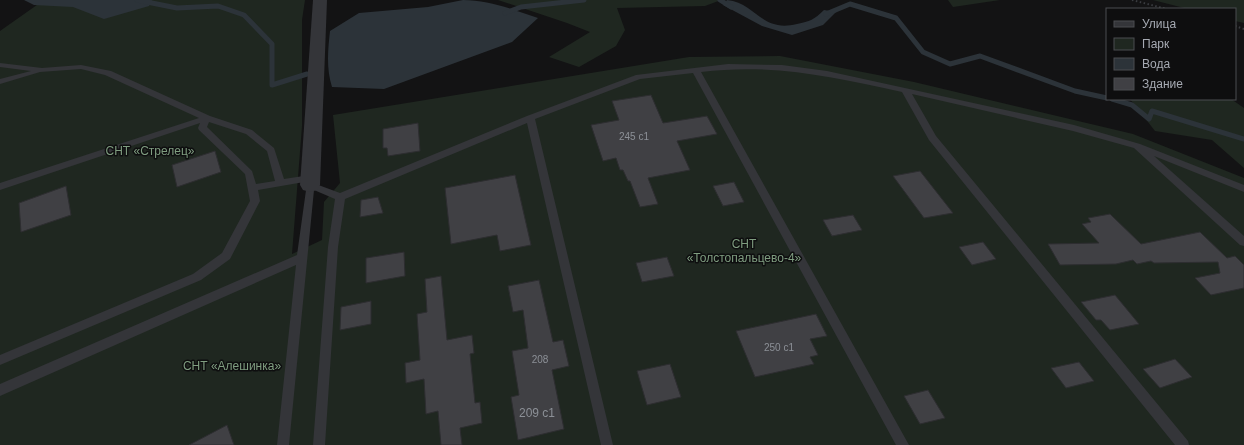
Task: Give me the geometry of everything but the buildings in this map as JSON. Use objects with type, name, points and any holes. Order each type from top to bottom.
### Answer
[{"type":"street","points":[[310,182],[320,0]]},
{"type":"lane","points":[[0,65],[42,70],[81,67],[108,73],[207,118],[249,132],[271,150],[280,183]]},
{"type":"lane","points":[[252,188],[280,183],[310,182],[340,197],[530,118],[639,77],[728,66],[782,67],[827,73],[1074,128],[1137,146],[1244,189]]},
{"type":"lane","points":[[0,82],[42,70]]},
{"type":"lane","points":[[696,70],[903,445]]},
{"type":"lane","points":[[905,90],[932,138],[1183,445]]},
{"type":"lane","points":[[0,187],[207,118]]},
{"type":"lane","points":[[0,360],[197,277],[226,256],[255,201],[249,173],[202,128],[207,118]]},
{"type":"lane","points":[[530,118],[607,445]]},
{"type":"lane","points":[[1137,146],[1244,242]]},
{"type":"lane","points":[[283,445],[310,182]]},
{"type":"lane","points":[[319,445],[333,247],[340,197]]},
{"type":"lane","points":[[0,390],[302,258]]},
{"type":"path","points":[[1132,0],[1163,8]]},
{"type":"green space","name":"СНТ «Толстопальцево-4»","points":[[44,0],[305,0],[302,20],[302,126],[292,254],[322,240],[324,202],[340,183],[333,115],[689,57],[780,56],[914,82],[1133,134],[1244,178],[1244,445],[0,445],[0,31]]},
{"type":"green space","points":[[498,0],[721,0],[705,6],[617,8],[625,30],[616,46],[579,67],[549,57],[590,32]]},
{"type":"green space","points":[[948,0],[1000,0],[953,7]]},
{"type":"green space","points":[[1153,0],[1244,0],[1244,23],[1236,21],[1236,8],[1184,8]]},
{"type":"green space","points":[[1131,100],[1232,100],[1244,108],[1244,168],[1212,140],[1155,131]]},
{"type":"water","points":[[24,0],[152,0],[149,6],[104,19],[73,7],[34,5]]},
{"type":"water","points":[[463,0],[473,0],[492,4],[538,18],[512,42],[384,89],[332,87],[328,66],[330,31],[359,13],[428,7]]},
{"type":"water","points":[[727,0],[737,2],[745,6],[767,21],[785,26],[809,21],[824,10],[836,12],[823,25],[792,35],[762,26],[723,5]]},
{"type":"waterway","points":[[137,0],[177,8],[218,6],[244,15],[272,44],[272,85],[307,74]]},
{"type":"waterway","points":[[505,13],[521,7],[584,0]]},
{"type":"waterway","points":[[720,0],[731,7]]},
{"type":"waterway","points":[[826,14],[850,4],[896,18],[923,52],[950,64],[980,56],[1075,91],[1106,98]]},
{"type":"waterway","points":[[1115,100],[1132,105],[1149,119],[1152,111],[1244,139]]},
{"type":"park label","name":"СНТ «Стрелец»","points":[[150,151]]},
{"type":"park label","name":"СНТ «Алешинка»","points":[[232,366]]}]
